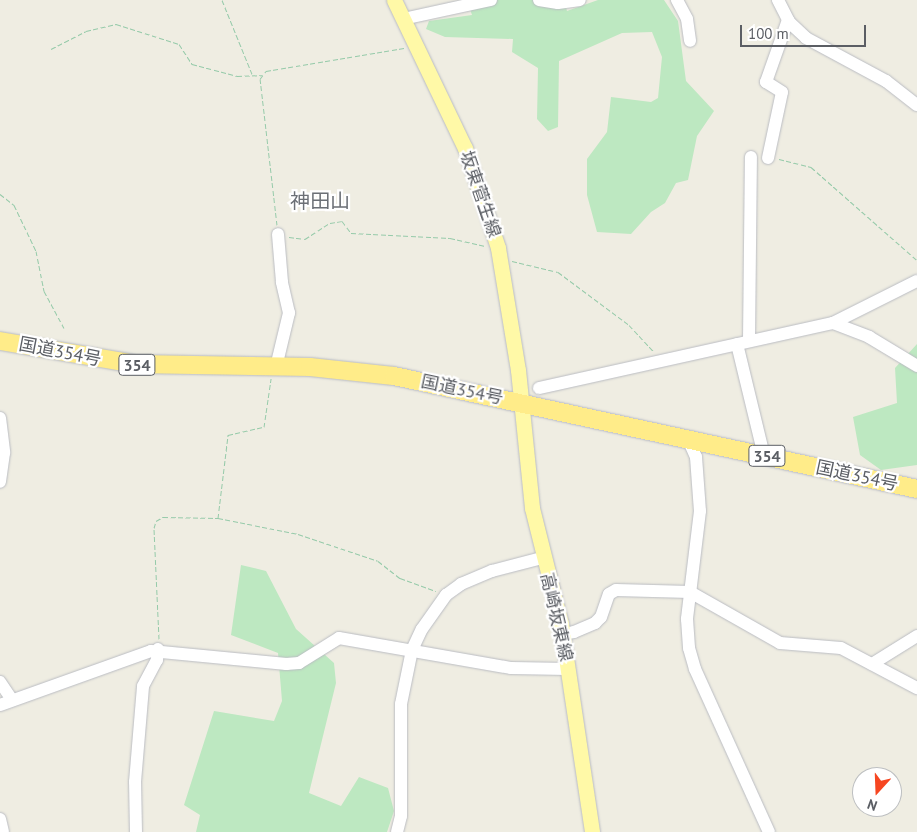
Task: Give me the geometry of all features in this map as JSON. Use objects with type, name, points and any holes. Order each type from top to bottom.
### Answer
[{"type":"highway","name":"国道354号","points":[[0,341],[136,364],[356,370],[521,402],[917,489]]},
{"type":"main road","name":"坂東菅生線","points":[[394,0],[465,148],[500,254],[521,402]]},
{"type":"main road","name":"高崎坂東線","points":[[521,402],[531,500],[542,558],[562,634],[592,832]]},
{"type":"street","points":[[403,19],[490,0]]},
{"type":"street","points":[[539,0],[558,3],[580,0]]},
{"type":"street","points":[[677,0],[687,19],[690,41]]},
{"type":"street","points":[[778,0],[788,20],[806,38],[886,81],[917,105]]},
{"type":"street","points":[[768,158],[782,92],[766,82],[788,20]]},
{"type":"street","points":[[751,157],[743,343],[764,456]]},
{"type":"street","points":[[276,367],[289,313],[282,282],[278,234]]},
{"type":"street","points":[[539,388],[833,324],[917,281]]},
{"type":"street","points":[[833,324],[869,336],[917,366]]},
{"type":"street","points":[[0,418],[4,453],[0,482]]},
{"type":"street","points":[[688,439],[696,457],[700,511],[690,592],[687,637],[695,669],[769,832]]},
{"type":"street","points":[[397,832],[401,816],[402,704],[412,650],[422,629],[446,595],[461,584],[492,571],[542,558]]},
{"type":"street","points":[[562,634],[574,632],[595,622],[600,617],[609,594],[616,590],[690,592],[780,643],[841,648],[917,688]]},
{"type":"street","points":[[872,664],[917,636]]},
{"type":"street","points":[[0,682],[6,703],[158,650],[286,664],[299,663],[339,638],[511,668],[568,669]]},
{"type":"street","points":[[136,832],[135,782],[142,686],[157,660],[158,650]]},
{"type":"street","points":[[0,819],[4,832]]},
{"type":"path","points":[[222,0],[252,74]]},
{"type":"path","points":[[51,49],[86,31],[116,24],[178,44],[192,64],[237,76],[263,75]]},
{"type":"path","points":[[417,46],[266,71],[260,79],[278,234],[305,238],[330,223],[342,221],[351,233],[450,238],[518,261],[558,272],[629,325],[662,361]]},
{"type":"path","points":[[768,158],[790,160],[811,167],[917,260]]},
{"type":"path","points":[[0,194],[14,205],[36,251],[44,291],[64,328]]},
{"type":"path","points":[[218,518],[228,435],[264,427],[268,389],[276,367]]},
{"type":"path","points":[[158,650],[156,522],[163,517],[218,518],[298,534],[353,551],[378,562],[400,578],[446,595]]},
{"type":"green space","points":[[467,0],[564,0],[567,11],[598,0],[664,0],[678,21],[686,81],[714,111],[697,136],[688,180],[676,183],[665,203],[651,212],[631,234],[597,232],[587,195],[587,159],[607,132],[611,97],[651,102],[658,98],[662,57],[652,32],[622,33],[559,61],[558,127],[548,131],[537,119],[538,68],[512,52],[513,39],[445,37],[426,29],[429,21],[472,15]]},
{"type":"green space","points":[[917,344],[917,465],[881,470],[860,455],[853,417],[897,403],[895,368]]},
{"type":"green space","points":[[241,565],[266,571],[296,629],[334,663],[336,683],[309,793],[341,806],[359,777],[388,788],[394,811],[387,832],[196,832],[200,815],[184,805],[214,711],[274,721],[282,701],[278,653],[231,635]]},
{"type":"district","name":"神田山","points":[[320,201]]}]
